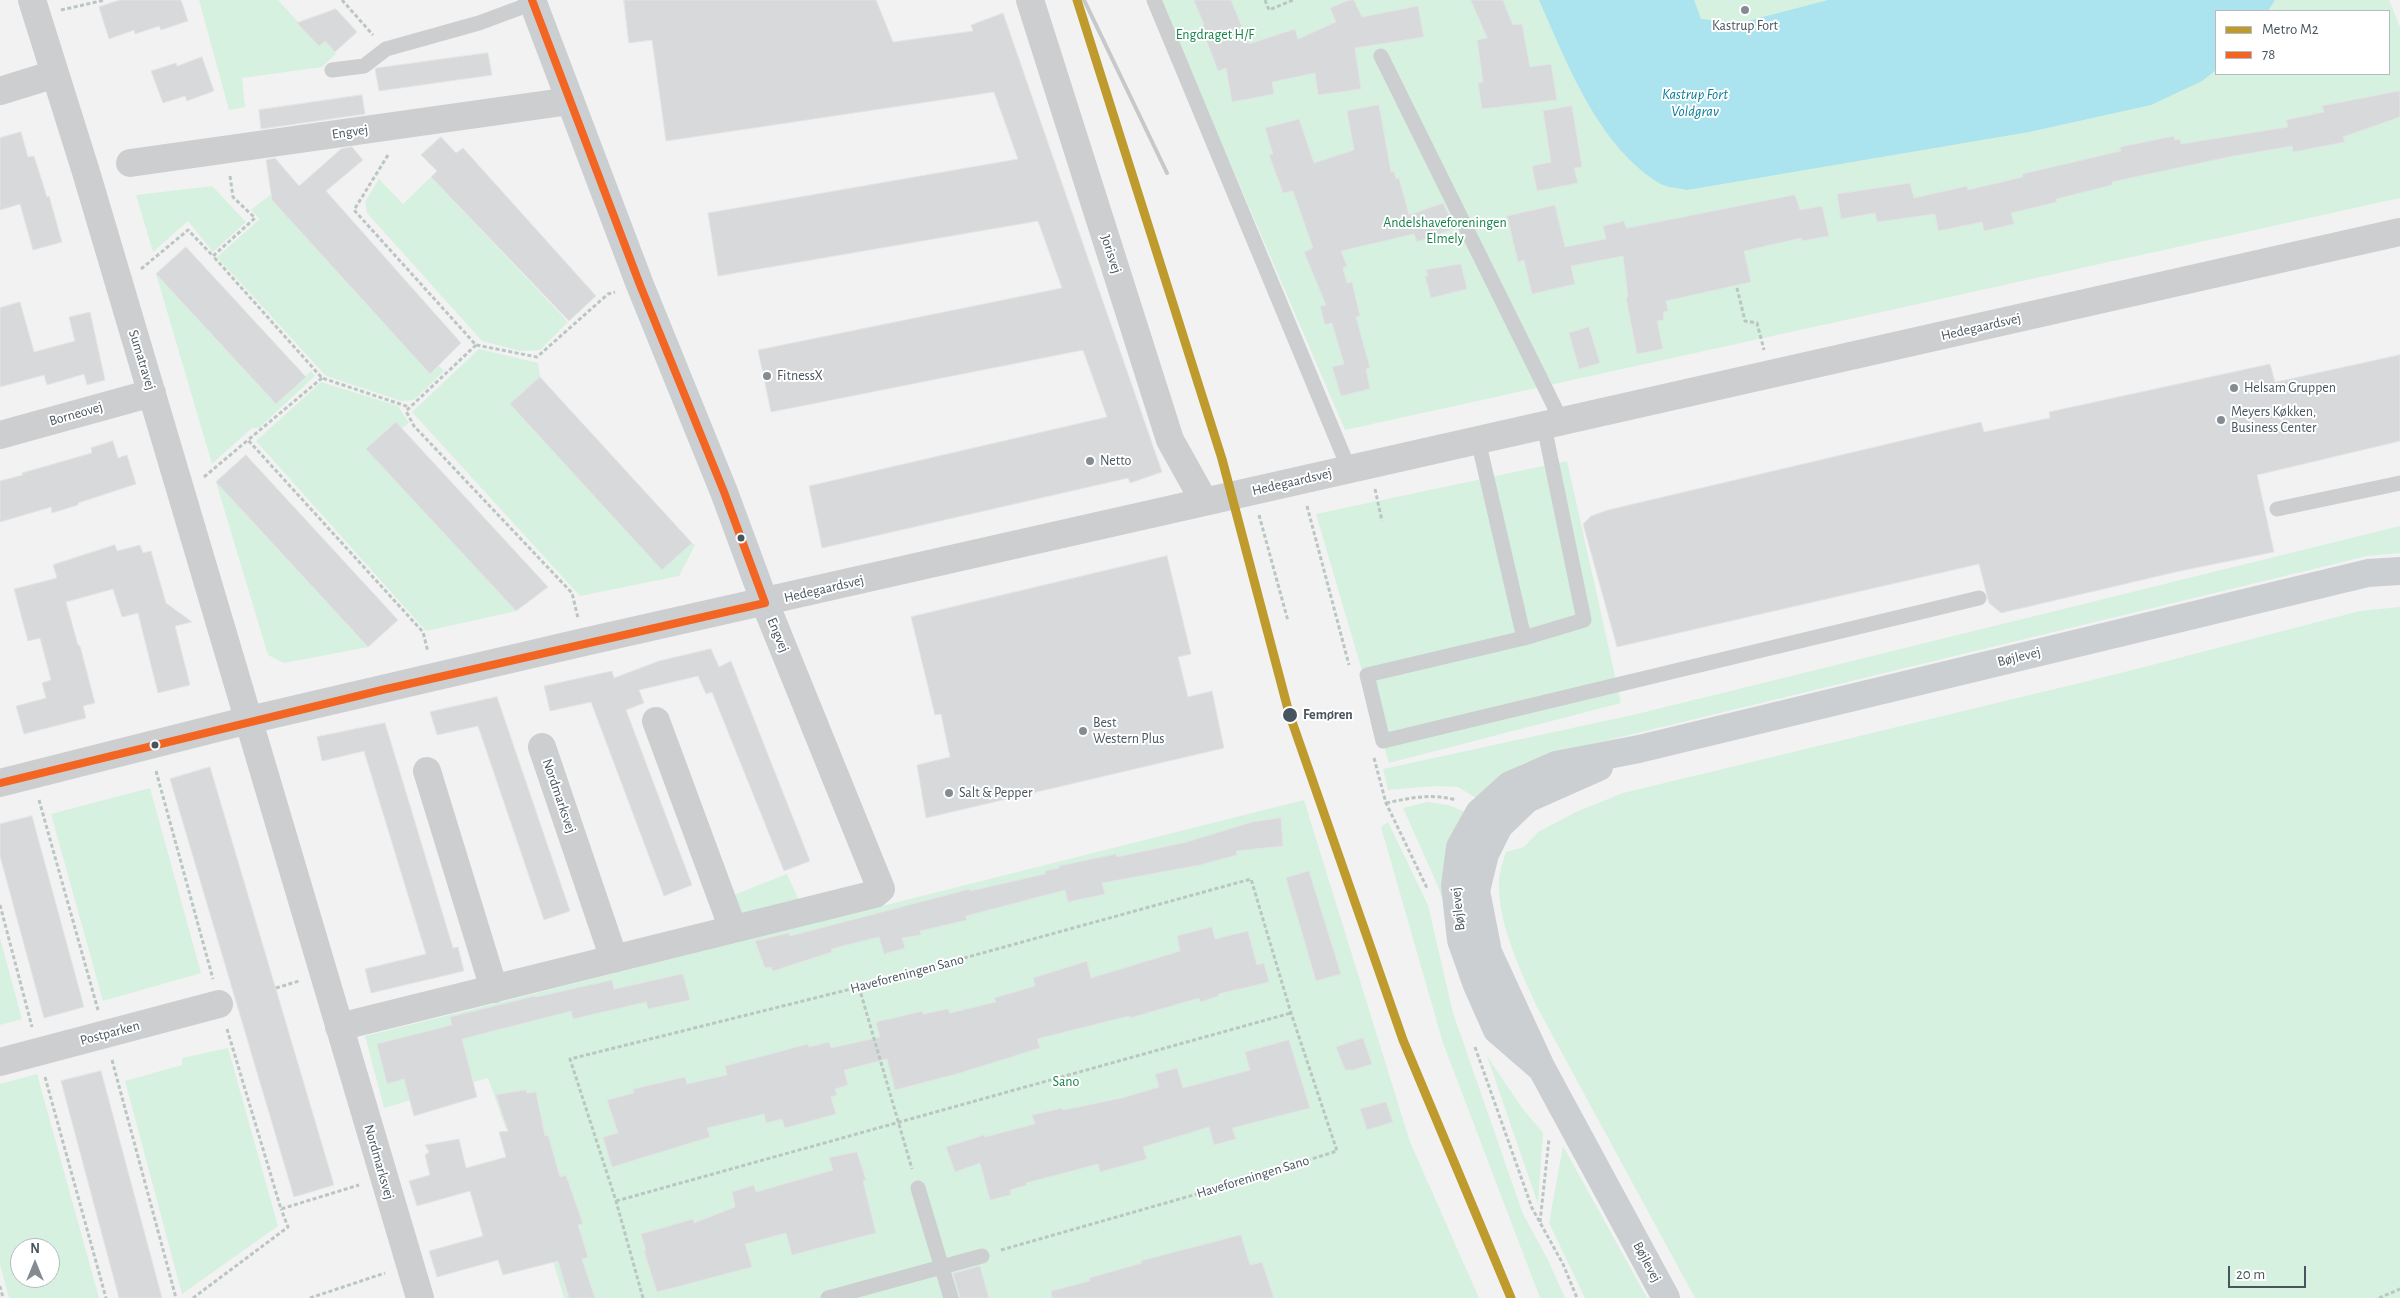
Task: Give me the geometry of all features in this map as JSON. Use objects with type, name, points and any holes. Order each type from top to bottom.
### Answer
[{"type":"street","name":"Jorisvej","points":[[1030,0],[1170,440],[1204,502]]},
{"type":"street","name":"Engvej","points":[[533,1],[640,285],[724,492],[765,603],[881,889],[875,894],[733,930]]},
{"type":"street","name":"Sumatravej","points":[[35,8],[249,720]]},
{"type":"street","points":[[0,91],[55,74]]},
{"type":"street","name":"Engvej","points":[[130,163],[570,101]]},
{"type":"street","name":"Hedegaardsvej","points":[[0,783],[249,720],[584,642],[765,603],[1348,469],[2400,232]]},
{"type":"street","name":"Borneovej","points":[[0,435],[152,393]]},
{"type":"street","name":"Bøjlevej","points":[[1666,1298],[1542,1069],[1497,1030],[1477,985],[1461,940],[1454,886],[1460,847],[1479,813],[1510,785],[1556,765],[1639,749],[2368,572],[2400,571]]},
{"type":"street","name":"Nordmarksvej","points":[[249,720],[420,1298]]},
{"type":"street","points":[[339,1027],[733,930],[656,721]]},
{"type":"street","name":"Nordmarksvej","points":[[542,747],[614,959]]},
{"type":"street","points":[[427,771],[494,989]]},
{"type":"street","name":"Postparken","points":[[0,1062],[219,1004]]},
{"type":"lane","points":[[1154,0],[1348,469]]},
{"type":"lane","points":[[332,70],[364,66],[386,49],[479,23],[533,1]]},
{"type":"lane","points":[[1382,56],[1553,424],[1584,620],[1524,638],[1367,675],[1383,741],[1979,598]]},
{"type":"lane","points":[[1478,440],[1524,638]]},
{"type":"lane","points":[[2276,509],[2400,483]]},
{"type":"lane","points":[[918,1188],[951,1298]]},
{"type":"lane","points":[[828,1298],[982,1256]]},
{"type":"path","points":[[35,8],[105,0]]},
{"type":"path","points":[[342,0],[386,49]]},
{"type":"path","points":[[1265,0],[1269,10],[1292,0]]},
{"type":"path","points":[[406,124],[354,210],[476,345],[537,357],[608,294],[640,285]]},
{"type":"path","points":[[213,256],[255,218],[233,197],[226,149]]},
{"type":"path","points":[[120,287],[188,230],[322,378],[410,407]]},
{"type":"path","points":[[1737,288],[1744,321],[1757,323],[1770,374]]},
{"type":"path","points":[[476,345],[406,411],[414,426],[572,594],[584,642]]},
{"type":"path","points":[[182,495],[322,378]]},
{"type":"path","points":[[248,440],[423,632],[434,677]]},
{"type":"path","points":[[1263,534],[1288,621]]},
{"type":"path","name":"Haveforeningen Sano","points":[[643,1298],[616,1201],[570,1059],[859,987],[1251,879],[1291,1013],[1337,1151],[1239,1182],[982,1256]]},
{"type":"path","points":[[0,905],[106,1298]]},
{"type":"path","points":[[859,987],[918,1188]]},
{"type":"path","points":[[616,1201],[1291,1013]]},
{"type":"path","points":[[1540,1223],[1550,1130],[1563,1108]]},
{"type":"path","points":[[193,1298],[288,1226],[281,1208]]},
{"type":"path","points":[[310,1298],[409,1265]]},
{"type":"path","points":[[0,1286],[3,1298]]},
{"type":"path","points":[[2379,1298],[2400,1289]]},
{"type":"green space","points":[[199,0],[278,0],[319,45],[325,41],[336,54],[322,67],[242,78],[245,107],[229,110]]},
{"type":"green space","name":"Andelshaveforeningen Elmely","points":[[1160,0],[2389,0],[2400,27],[2400,198],[1345,430]]},
{"type":"green space","points":[[431,177],[568,322],[540,350],[520,351],[482,341],[367,213],[365,202],[379,179],[403,204]]},
{"type":"green space","points":[[212,186],[246,222],[213,252],[188,221],[153,252],[136,195]]},
{"type":"green space","points":[[270,195],[294,218],[291,221],[430,374],[439,366],[444,371],[414,400],[401,401],[326,376],[217,257],[260,219],[251,210]]},
{"type":"green space","points":[[156,274],[276,404],[311,371],[315,376],[259,428],[252,428],[212,464]]},
{"type":"green space","points":[[479,349],[538,363],[540,377],[511,404],[663,569],[692,543],[695,545],[679,576],[580,596],[412,412]]},
{"type":"green space","points":[[321,382],[398,406],[409,423],[402,428],[395,422],[367,449],[516,611],[426,631],[256,441]]},
{"type":"green space","points":[[1567,461],[1621,703],[1389,763],[1316,514]]},
{"type":"green space","points":[[216,482],[368,647],[284,663],[268,655]]},
{"type":"green space","points":[[2400,526],[2400,553],[2367,556],[1596,743],[1524,763],[1497,778],[1476,798],[1458,787],[1434,786],[1388,790],[1383,769],[1637,714]]},
{"type":"green space","points":[[2400,607],[2400,1298],[1695,1298],[1537,1007],[1518,965],[1507,934],[1500,904],[1499,879],[1506,852],[1524,847],[1538,832],[1576,812],[1623,793],[2117,674],[2360,611]]},
{"type":"green space","points":[[150,788],[201,973],[103,1001],[51,814]]},
{"type":"green space","name":"Sano","points":[[1304,800],[1410,1142],[1479,1298],[564,1298],[514,1128],[506,1129],[488,1078],[384,1108],[365,1036]]},
{"type":"green space","points":[[1427,802],[1448,805],[1468,813],[1447,912],[1437,884],[1403,808]]},
{"type":"green space","points":[[1388,822],[1428,905],[1453,1013],[1523,1214],[1548,1260],[1565,1298],[1540,1298],[1443,1043],[1381,827]]},
{"type":"green space","points":[[787,874],[799,900],[737,914],[731,896]]},
{"type":"green space","points":[[0,938],[22,1019],[0,1025]]},
{"type":"green space","points":[[228,1048],[278,1226],[182,1294],[125,1081],[182,1065],[182,1058]]},
{"type":"green space","points":[[1487,1056],[1522,1108],[1543,1133],[1538,1204]]},
{"type":"green space","points":[[37,1074],[99,1298],[9,1298],[0,1264],[0,1084]]},
{"type":"green space","points":[[1563,1146],[1647,1298],[1585,1298],[1549,1223]]},
{"type":"water","name":"Kastrup Fort Voldgrav","points":[[1539,0],[1694,0],[1701,19],[1740,23],[1828,0],[2275,0],[2269,10],[2215,10],[2215,71],[2202,81],[2151,105],[2029,132],[1687,190],[1661,184],[1639,168],[1620,149],[1587,102]]},
{"type":"building","points":[[120,0],[181,0],[188,21],[161,30],[159,26],[135,34],[134,30],[109,39],[99,7]]},
{"type":"building","points":[[624,0],[876,0],[893,42],[973,31],[971,25],[1003,13],[1162,472],[1130,483],[1128,478],[822,548],[809,486],[1107,417],[1083,350],[771,412],[758,350],[1062,288],[1038,221],[718,276],[708,213],[1018,159],[994,92],[666,141],[652,40],[629,43]]},
{"type":"building","points":[[1194,0],[1231,0],[1249,44],[1295,29],[1298,39],[1336,22],[1330,8],[1349,0],[1354,0],[1362,17],[1418,6],[1424,37],[1355,48],[1361,89],[1318,95],[1315,73],[1272,82],[1274,94],[1232,102],[1226,68],[1218,71],[1201,26],[1204,25]]},
{"type":"building","points":[[1471,0],[1503,0],[1513,25],[1522,24],[1530,67],[1551,64],[1557,100],[1482,109],[1478,83],[1483,82],[1477,40],[1487,38]]},
{"type":"building","points":[[336,9],[357,32],[335,52],[325,41],[319,46],[297,23]]},
{"type":"building","points":[[488,53],[492,75],[379,91],[375,69],[377,68]]},
{"type":"building","points":[[202,57],[214,91],[187,101],[185,96],[163,103],[151,71],[176,63],[177,66]]},
{"type":"building","points":[[2400,91],[2400,117],[2343,137],[2345,142],[2293,152],[2292,146],[2228,157],[2112,182],[2112,185],[2056,199],[2057,202],[2011,213],[2014,224],[1984,231],[1982,222],[1938,231],[1935,214],[1877,222],[1875,213],[1841,219],[1837,194],[1910,183],[1914,198],[1967,186],[1968,190],[2023,177],[2022,174],[2121,151],[2120,147],[2174,136],[2175,140],[2180,139],[2181,144],[2288,127],[2286,120],[2324,112],[2322,106]]},
{"type":"building","points":[[362,95],[365,114],[261,129],[259,110]]},
{"type":"building","points":[[1379,105],[1391,172],[1394,171],[1396,179],[1399,178],[1409,215],[1443,203],[1455,228],[1417,242],[1414,234],[1341,251],[1347,266],[1343,268],[1347,283],[1352,282],[1360,316],[1356,317],[1370,368],[1366,369],[1370,389],[1341,396],[1332,367],[1344,364],[1332,323],[1325,325],[1320,306],[1326,305],[1304,252],[1313,248],[1293,191],[1283,193],[1269,155],[1273,154],[1265,128],[1299,119],[1314,163],[1354,150],[1347,111]]},
{"type":"building","points":[[1572,106],[1582,167],[1574,168],[1578,183],[1537,191],[1532,166],[1551,162],[1543,111]]},
{"type":"building","points":[[21,132],[28,157],[34,156],[47,197],[49,196],[62,242],[33,250],[20,204],[0,210],[0,138]]},
{"type":"building","points":[[441,137],[456,153],[463,148],[596,296],[569,321],[431,177],[437,171],[421,155]]},
{"type":"building","points":[[352,147],[363,160],[326,191],[461,343],[430,374],[272,200],[266,160],[275,158],[299,186],[341,149]]},
{"type":"building","points":[[1795,195],[1800,210],[1822,206],[1829,236],[1802,241],[1801,238],[1744,251],[1751,282],[1666,301],[1668,311],[1663,312],[1664,320],[1657,321],[1663,349],[1637,354],[1626,298],[1628,297],[1623,256],[1571,266],[1575,284],[1532,294],[1524,260],[1518,262],[1507,216],[1555,205],[1565,247],[1606,239],[1603,226],[1624,221],[1626,228]]},
{"type":"building","points":[[186,247],[306,377],[276,404],[156,274]]},
{"type":"building","points":[[1461,264],[1467,289],[1431,298],[1425,276],[1428,276],[1426,270]]},
{"type":"building","points":[[20,302],[34,352],[75,341],[69,317],[90,312],[105,380],[87,385],[84,374],[47,385],[44,375],[0,387],[0,308]]},
{"type":"building","points":[[1589,327],[1600,363],[1579,369],[1569,333]]},
{"type":"building","points":[[2400,355],[2400,441],[2257,475],[2274,552],[2180,571],[2001,613],[1989,603],[1979,564],[1617,647],[1583,524],[1591,516],[1608,510],[1981,422],[1984,432],[2050,418],[2049,412],[2270,364],[2275,382]]},
{"type":"building","points":[[540,377],[692,543],[662,570],[510,404]]},
{"type":"building","points":[[396,422],[548,587],[516,611],[366,449]]},
{"type":"building","points":[[113,441],[118,458],[127,455],[136,484],[52,513],[51,507],[0,522],[0,481],[92,453],[91,448]]},
{"type":"building","points":[[246,455],[398,620],[368,647],[216,482]]},
{"type":"building","points":[[115,545],[117,551],[140,545],[143,553],[151,551],[166,603],[192,622],[175,626],[190,685],[158,693],[138,613],[122,617],[113,589],[66,602],[95,703],[83,706],[86,718],[24,734],[16,706],[46,698],[42,683],[51,680],[40,638],[28,641],[14,589],[57,578],[53,565]]},
{"type":"building","points":[[1167,556],[1191,654],[1178,657],[1188,697],[1212,691],[1224,748],[926,818],[917,765],[950,757],[941,714],[935,715],[911,617]]},
{"type":"building","points":[[711,649],[719,667],[731,661],[810,861],[784,871],[712,692],[706,694],[698,676],[639,690],[644,703],[626,710],[692,885],[664,896],[591,702],[550,711],[544,686],[612,671],[614,678],[659,661]]},
{"type":"building","points":[[497,697],[570,911],[544,920],[478,726],[437,735],[430,712]]},
{"type":"building","points":[[385,723],[453,948],[458,947],[464,971],[371,993],[365,969],[426,954],[364,751],[322,761],[317,737]]},
{"type":"building","points":[[210,767],[334,1185],[294,1197],[170,779]]},
{"type":"building","points":[[32,816],[84,1007],[44,1018],[0,856],[0,824]]},
{"type":"building","points":[[1281,818],[1283,846],[1236,851],[1237,855],[1200,865],[1102,883],[1105,894],[1068,902],[1065,890],[966,916],[967,920],[920,931],[921,935],[902,938],[905,948],[884,954],[879,937],[831,949],[832,952],[773,971],[771,967],[765,968],[755,941],[789,933],[790,936],[970,889],[970,891],[1045,874],[1045,871],[1059,868],[1059,866],[1116,854],[1117,857],[1187,842],[1252,822]]},
{"type":"building","points":[[1309,871],[1341,974],[1316,981],[1286,878]]},
{"type":"building","points":[[1212,927],[1215,939],[1248,931],[1257,965],[1264,963],[1269,982],[1218,994],[1219,996],[1200,1002],[1199,998],[1130,1018],[1129,1016],[1037,1039],[1040,1048],[960,1073],[895,1090],[887,1059],[844,1070],[848,1085],[835,1089],[837,1095],[831,1097],[836,1114],[785,1128],[782,1119],[766,1123],[764,1114],[707,1128],[710,1137],[612,1167],[603,1137],[618,1133],[607,1100],[634,1093],[633,1089],[685,1077],[687,1084],[727,1075],[725,1066],[808,1044],[809,1047],[829,1042],[831,1048],[880,1037],[876,1022],[923,1011],[923,1014],[948,1009],[950,1013],[996,1002],[994,998],[1035,986],[1033,978],[1087,961],[1091,978],[1180,951],[1177,936]]},
{"type":"building","points":[[683,974],[690,1000],[648,1009],[646,1002],[573,1019],[571,1011],[462,1039],[477,1097],[414,1116],[404,1079],[387,1084],[377,1044],[452,1025],[450,1017],[535,996],[612,980],[614,989]]},
{"type":"building","points":[[1363,1038],[1372,1064],[1353,1070],[1345,1070],[1336,1047]]},
{"type":"building","points":[[1289,1040],[1310,1108],[1232,1128],[1236,1139],[1214,1145],[1209,1127],[1143,1147],[1147,1159],[1100,1172],[1098,1164],[1026,1183],[1027,1185],[1010,1190],[1011,1195],[990,1200],[980,1163],[955,1172],[946,1147],[984,1135],[985,1137],[1035,1124],[1032,1115],[1122,1098],[1159,1087],[1155,1074],[1177,1068],[1183,1088],[1250,1070],[1245,1052]]},
{"type":"building","points":[[101,1071],[162,1298],[119,1298],[61,1081]]},
{"type":"building","points":[[526,1090],[527,1093],[536,1092],[545,1136],[548,1135],[560,1177],[566,1175],[583,1224],[578,1225],[588,1257],[582,1259],[595,1298],[569,1298],[558,1261],[503,1275],[498,1260],[437,1277],[429,1251],[483,1236],[470,1191],[417,1206],[409,1181],[430,1175],[425,1155],[429,1152],[425,1145],[459,1139],[466,1168],[506,1157],[499,1132],[508,1131],[496,1095]]},
{"type":"building","points":[[1386,1102],[1393,1122],[1367,1130],[1360,1109]]},
{"type":"building","points":[[857,1152],[866,1180],[863,1181],[876,1233],[792,1255],[786,1233],[745,1244],[752,1267],[657,1292],[644,1251],[646,1251],[641,1234],[693,1219],[694,1223],[735,1207],[732,1192],[754,1185],[756,1192],[833,1170],[829,1158]]},
{"type":"building","points":[[1241,1235],[1250,1265],[1262,1262],[1274,1298],[1052,1298],[1051,1291],[1090,1281],[1089,1278],[1142,1263],[1141,1261]]},
{"type":"building","points":[[980,1266],[989,1298],[960,1298],[953,1274]]},
{"type":"railway","points":[[1084,0],[1167,173]]},
{"type":"metro line","name":"M2","points":[[1077,0],[1222,459],[1289,713],[1403,1040],[1511,1298]]},
{"type":"transit line","name":"78","points":[[0,783],[382,690],[765,603],[724,492],[640,285],[532,0]]},
{"type":"place","name":"Kastrup Fort","points":[[1745,10]]},
{"type":"place","name":"FitnessX","points":[[767,376]]},
{"type":"place","name":"Helsam Gruppen","points":[[2234,388]]},
{"type":"place","name":"Meyers Køkken, Business Center","points":[[2221,420]]},
{"type":"place","name":"Netto","points":[[1090,461]]},
{"type":"place","name":"Femøren","points":[[1290,715]]},
{"type":"place","name":"Best Western Plus","points":[[1083,731]]},
{"type":"place","name":"Salt & Pepper","points":[[949,793]]},
{"type":"park label","name":"Engdraget H/F","points":[[1215,35]]}]
